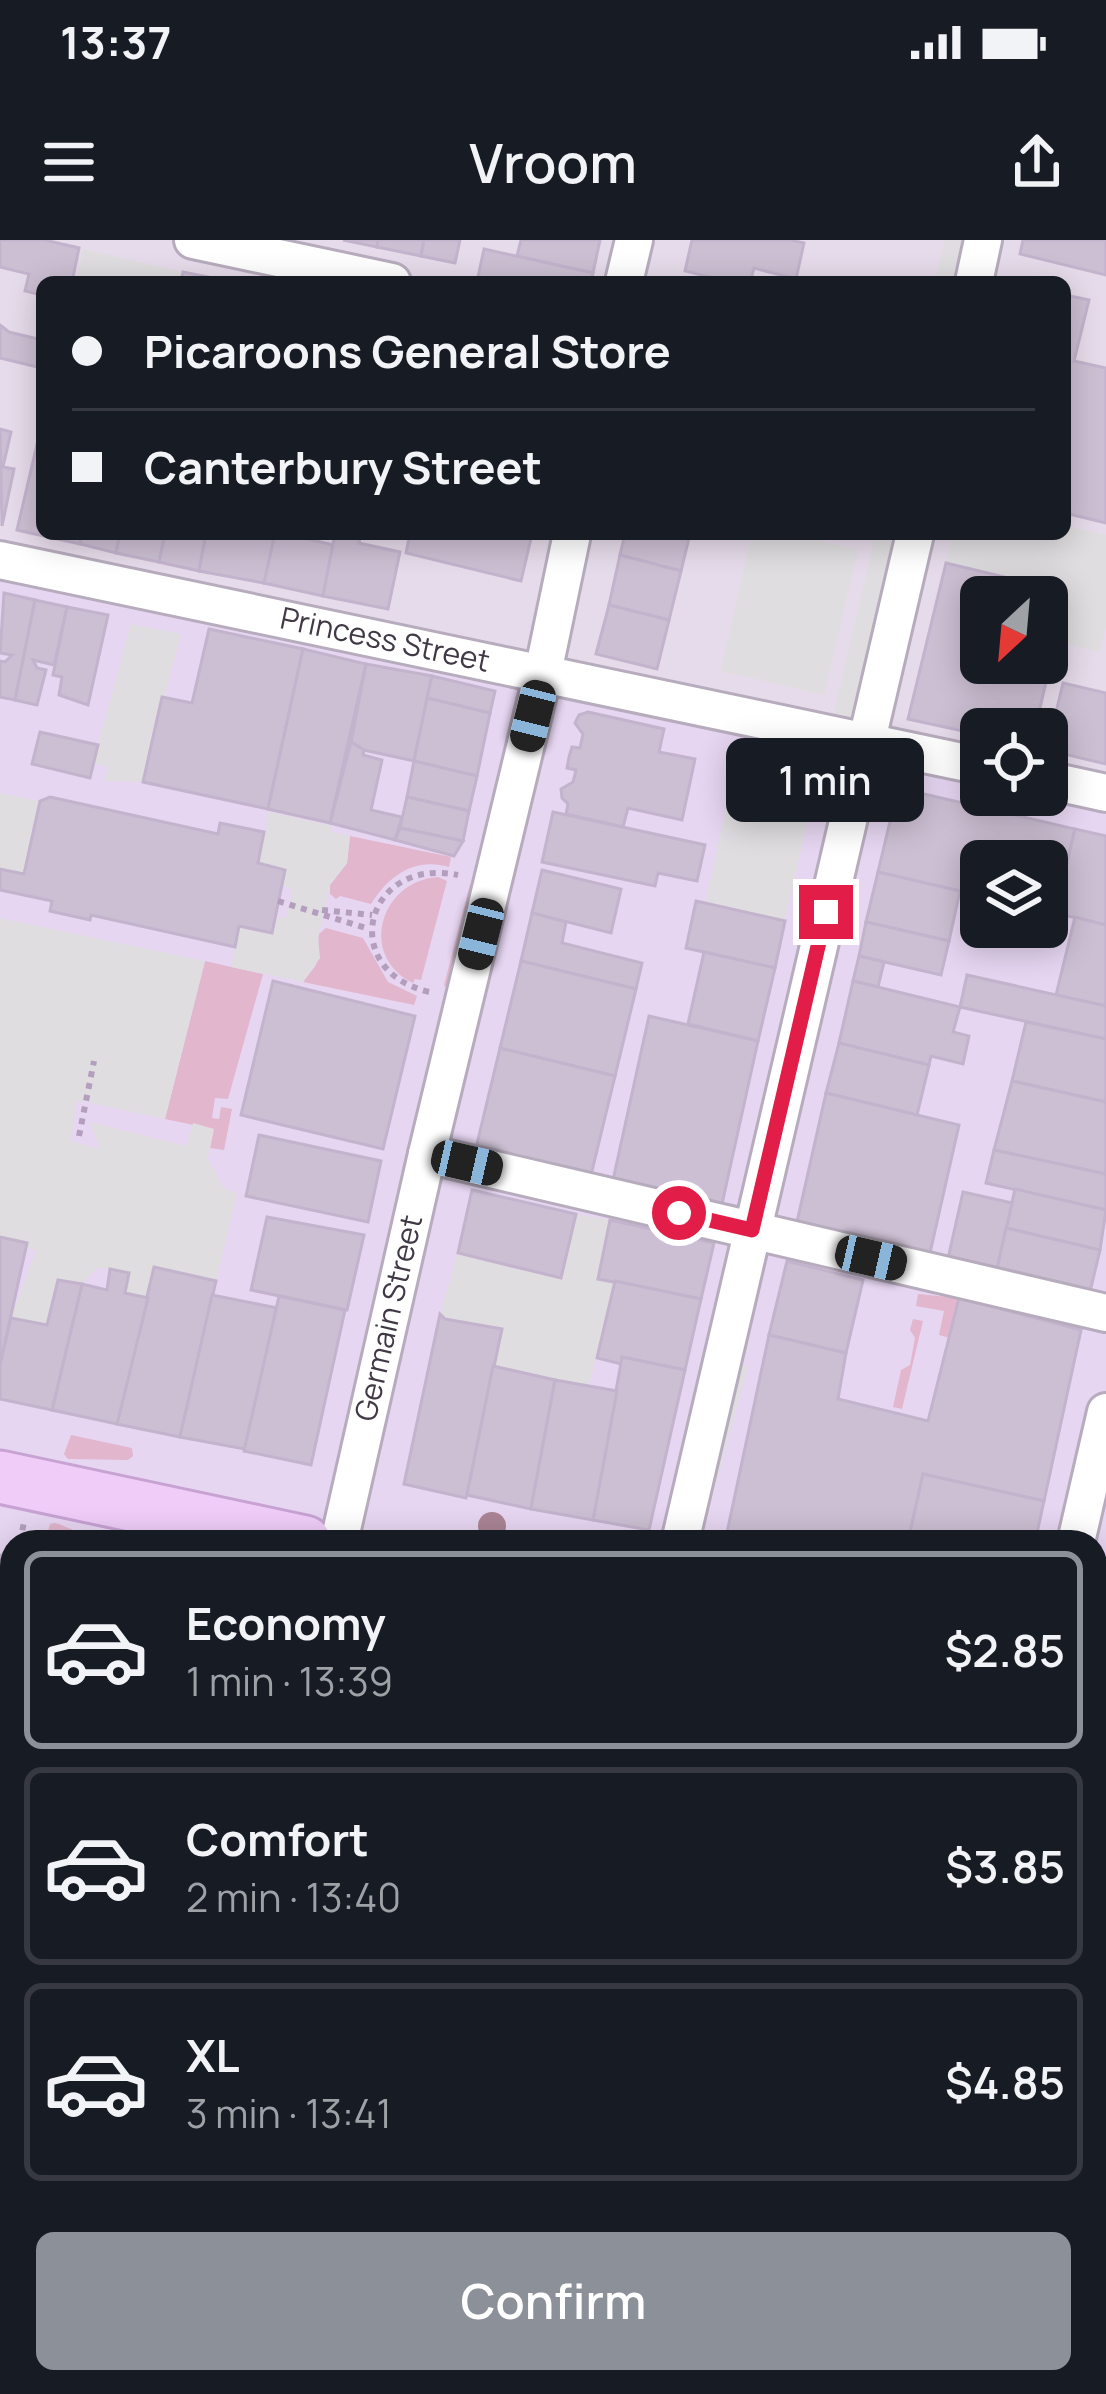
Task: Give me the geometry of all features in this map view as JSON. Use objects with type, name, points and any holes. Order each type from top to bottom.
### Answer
[{"type":"street","points":[[194,240],[364,276]]},
{"type":"street","points":[[625,276],[634,240]]},
{"type":"street","points":[[975,276],[983,240]]},
{"type":"street","name":"Germain Street","points":[[342,1530],[571,540]]},
{"type":"street","points":[[683,1530],[914,540]]},
{"type":"street","name":"Princess Street","points":[[0,560],[960,762]]},
{"type":"street","points":[[1068,785],[1106,793]]},
{"type":"street","points":[[427,1154],[1106,1313]]},
{"type":"street","points":[[1079,1530],[1106,1412]]},
{"type":"street","points":[[0,1477],[249,1530]]},
{"type":"path","points":[[430,992],[410,988],[389,972],[369,929],[373,915],[394,887],[414,874],[458,875]]},
{"type":"path","points":[[278,901],[373,915]]},
{"type":"path","points":[[318,910],[369,929]]},
{"type":"path","points":[[80,1136],[94,1061]]},
{"type":"shaded area","points":[[0,240],[1106,240],[1106,810],[1068,802],[1068,708],[960,708],[960,778],[0,563]]},
{"type":"shaded area","points":[[945,240],[983,240],[975,276],[936,276]]},
{"type":"shaded area","points":[[83,249],[183,272],[182,276],[77,276]]},
{"type":"shaded area","points":[[1071,527],[1106,535],[1106,628],[1100,652],[1068,645],[1068,576],[1003,576],[946,563],[952,540],[1071,540]]},
{"type":"shaded area","points":[[751,540],[816,540],[858,550],[824,695],[721,671]]},
{"type":"shaded area","points":[[875,540],[914,540],[866,742],[829,734]]},
{"type":"shaded area","points":[[0,570],[960,778],[960,816],[1068,816],[1068,802],[1106,810],[1106,1530],[0,1530]]},
{"type":"shaded area","points":[[131,624],[181,634],[143,782],[104,781],[108,767],[93,763]]},
{"type":"shaded area","points":[[738,753],[819,771],[785,921],[705,904]]},
{"type":"shaded area","points":[[0,793],[40,801],[24,874],[0,869]]},
{"type":"shaded area","points":[[269,812],[333,826],[332,832],[350,836],[347,863],[330,885],[318,937],[320,958],[303,982],[231,967],[239,926],[287,917],[292,890],[282,884],[285,870],[258,863]]},
{"type":"shaded area","points":[[350,836],[451,857],[449,867],[425,865],[404,871],[371,904],[336,899],[330,885],[347,863]]},
{"type":"shaded area","points":[[438,877],[447,881],[421,980],[413,983],[386,956],[383,921],[402,891]]},
{"type":"shaded area","points":[[470,884],[472,891],[447,989],[444,985]]},
{"type":"shaded area","points":[[0,918],[205,961],[165,1119],[77,1100],[71,1141],[100,1149],[90,1122],[186,1146],[193,1123],[214,1129],[208,1159],[223,1187],[237,1194],[216,1281],[155,1267],[148,1298],[125,1293],[110,1269],[97,1268],[82,1284],[58,1280],[47,1325],[11,1318],[36,1251],[0,1237]]},
{"type":"shaded area","points":[[326,928],[363,938],[388,982],[417,996],[414,1005],[303,982],[316,965],[319,934]]},
{"type":"shaded area","points":[[205,961],[263,974],[228,1099],[215,1098],[212,1118],[219,1119],[221,1107],[232,1109],[224,1150],[210,1148],[213,1129],[165,1119]]},
{"type":"shaded area","points":[[576,1214],[610,1220],[598,1279],[614,1284],[589,1385],[493,1366],[501,1329],[445,1319],[440,1314],[458,1253],[561,1277]]},
{"type":"shaded area","points":[[918,1294],[959,1298],[950,1338],[939,1335],[944,1311],[916,1306]]},
{"type":"shaded area","points":[[913,1319],[923,1321],[902,1409],[893,1407],[901,1370],[910,1365]]},
{"type":"shaded area","points":[[736,1363],[748,1366],[705,1527],[698,1525]]},
{"type":"shaded area","points":[[71,1435],[132,1448],[133,1456],[128,1460],[68,1459],[64,1454]]},
{"type":"shaded area","points":[[55,1523],[72,1530],[48,1530]]},
{"type":"building","points":[[0,240],[45,240],[79,248],[73,276],[36,276],[36,294],[25,291],[29,274],[0,267]]},
{"type":"building","points":[[343,240],[378,240],[377,247]]},
{"type":"building","points":[[378,240],[424,240],[421,256],[377,247]]},
{"type":"building","points":[[424,240],[460,240],[455,263],[421,256]]},
{"type":"building","points":[[521,240],[600,240],[593,273],[517,256]]},
{"type":"building","points":[[692,240],[804,243],[797,276],[754,268],[752,276],[685,271]]},
{"type":"building","points":[[1023,240],[1106,240],[1106,275],[1020,254]]},
{"type":"building","points":[[484,249],[593,273],[592,276],[478,276]]},
{"type":"building","points":[[1071,296],[1089,300],[1074,361],[1106,368],[1106,523],[1071,514]]},
{"type":"building","points":[[0,325],[36,339],[36,367],[0,358]]},
{"type":"building","points":[[0,429],[11,432],[3,467],[14,469],[2,526]]},
{"type":"building","points":[[36,449],[36,534],[17,530]]},
{"type":"building","points":[[81,540],[119,540],[116,553],[80,544]]},
{"type":"building","points":[[119,540],[164,540],[159,562],[116,553]]},
{"type":"building","points":[[164,540],[205,540],[199,571],[159,562]]},
{"type":"building","points":[[205,540],[274,540],[264,583],[199,571]]},
{"type":"building","points":[[274,540],[333,545],[323,596],[264,583]]},
{"type":"building","points":[[334,540],[360,540],[400,552],[388,609],[323,596]]},
{"type":"building","points":[[409,540],[531,540],[521,581],[406,553]]},
{"type":"building","points":[[624,540],[689,540],[681,571],[620,555]]},
{"type":"building","points":[[620,555],[681,571],[669,620],[609,605]]},
{"type":"building","points":[[946,563],[1000,576],[960,576],[960,684],[1046,684],[1040,708],[960,708],[960,730],[908,719]]},
{"type":"building","points":[[4,593],[35,600],[15,700],[0,697],[0,661],[12,655],[0,653]]},
{"type":"building","points":[[35,600],[67,607],[54,665],[33,660],[37,668],[46,670],[37,705],[15,700]]},
{"type":"building","points":[[609,605],[669,620],[657,669],[596,654]]},
{"type":"building","points":[[67,607],[108,615],[88,705],[59,695],[62,677],[53,675]]},
{"type":"building","points":[[209,629],[303,649],[268,809],[143,782],[162,697],[192,703]]},
{"type":"building","points":[[303,649],[366,664],[330,823],[268,809]]},
{"type":"building","points":[[366,664],[432,676],[414,761],[364,750],[351,742]]},
{"type":"building","points":[[432,676],[495,691],[490,713],[427,698]]},
{"type":"building","points":[[1063,684],[1106,693],[1106,764],[1068,755],[1068,708],[1057,708]]},
{"type":"building","points":[[427,698],[490,713],[477,776],[414,761]]},
{"type":"building","points":[[588,712],[664,729],[659,752],[695,759],[682,820],[628,808],[623,827],[566,814],[568,804],[561,789],[573,782],[576,770],[567,768],[569,757],[572,747],[580,748],[583,734],[575,723]]},
{"type":"building","points":[[40,732],[98,745],[90,778],[32,764]]},
{"type":"building","points":[[351,742],[364,750],[363,755],[382,760],[371,810],[402,817],[395,840],[330,823]]},
{"type":"building","points":[[414,761],[477,776],[469,811],[407,797]]},
{"type":"building","points":[[898,788],[960,802],[960,816],[1019,816],[1075,829],[1068,858],[1068,840],[960,840],[960,891],[878,872]]},
{"type":"building","points":[[50,797],[218,834],[220,823],[264,832],[258,863],[285,870],[272,933],[239,926],[235,947],[91,915],[90,920],[50,911],[52,901],[0,890],[0,869],[24,874],[40,801]]},
{"type":"building","points":[[407,797],[469,811],[463,841],[400,828]]},
{"type":"building","points":[[553,812],[705,845],[697,881],[658,873],[655,886],[542,862]]},
{"type":"building","points":[[400,828],[463,841],[454,856],[395,840]]},
{"type":"building","points":[[1075,829],[1106,836],[1106,925],[1068,916],[1068,858]]},
{"type":"building","points":[[542,870],[621,889],[611,933],[532,913]]},
{"type":"building","points":[[878,872],[960,891],[949,941],[866,922]]},
{"type":"building","points":[[696,901],[785,921],[775,968],[686,948]]},
{"type":"building","points":[[532,913],[566,922],[562,943],[642,963],[636,989],[521,961]]},
{"type":"building","points":[[1075,917],[1106,925],[1106,1006],[1056,995]]},
{"type":"building","points":[[866,922],[949,941],[941,975],[859,956]]},
{"type":"building","points":[[704,952],[775,968],[758,1041],[688,1024]]},
{"type":"building","points":[[859,956],[884,962],[878,987],[853,981]]},
{"type":"building","points":[[521,961],[636,989],[615,1076],[500,1048]]},
{"type":"building","points":[[967,975],[1106,1006],[1106,1039],[960,1007]]},
{"type":"building","points":[[273,981],[415,1016],[383,1149],[241,1115]]},
{"type":"building","points":[[853,981],[960,1007],[953,1032],[969,1036],[963,1064],[931,1056],[929,1065],[839,1043]]},
{"type":"building","points":[[649,1016],[758,1041],[722,1204],[613,1180]]},
{"type":"building","points":[[1026,1022],[1106,1039],[1106,1102],[1012,1081]]},
{"type":"building","points":[[839,1043],[929,1065],[917,1115],[826,1093]]},
{"type":"building","points":[[500,1048],[615,1076],[591,1175],[476,1148]]},
{"type":"building","points":[[1012,1081],[1106,1102],[1106,1174],[994,1150]]},
{"type":"building","points":[[826,1093],[959,1125],[930,1253],[797,1222]]},
{"type":"building","points":[[259,1135],[381,1161],[368,1222],[246,1196]]},
{"type":"building","points":[[994,1150],[1106,1174],[1106,1210],[986,1183]]},
{"type":"building","points":[[1015,1189],[1106,1210],[1100,1250],[1006,1228]]},
{"type":"building","points":[[472,1190],[576,1214],[561,1278],[458,1253]]},
{"type":"building","points":[[963,1192],[1012,1203],[996,1274],[947,1263]]},
{"type":"building","points":[[267,1217],[364,1235],[347,1310],[251,1290]]},
{"type":"building","points":[[610,1220],[714,1243],[701,1299],[598,1279]]},
{"type":"building","points":[[1006,1228],[1100,1250],[1089,1296],[996,1274]]},
{"type":"building","points":[[0,1237],[27,1243],[0,1365]]},
{"type":"building","points":[[787,1261],[863,1280],[846,1353],[769,1335]]},
{"type":"building","points":[[154,1267],[216,1281],[180,1437],[117,1424]]},
{"type":"building","points":[[110,1269],[129,1273],[125,1293],[148,1298],[117,1424],[52,1410],[82,1284],[107,1290]]},
{"type":"building","points":[[58,1280],[82,1284],[52,1410],[0,1399],[0,1365],[11,1318],[47,1325]]},
{"type":"building","points":[[615,1281],[701,1299],[685,1370],[622,1357],[621,1364],[597,1358]]},
{"type":"building","points":[[212,1295],[277,1308],[245,1449],[180,1437]]},
{"type":"building","points":[[279,1296],[345,1310],[311,1465],[244,1451]]},
{"type":"building","points":[[959,1298],[1081,1330],[1044,1501],[923,1474],[911,1530],[728,1530],[769,1335],[846,1353],[838,1399],[928,1421]]},
{"type":"building","points":[[440,1314],[445,1319],[502,1329],[466,1498],[404,1484]]},
{"type":"building","points":[[622,1357],[685,1370],[649,1530],[593,1520]]},
{"type":"building","points":[[493,1366],[555,1380],[531,1509],[467,1495]]},
{"type":"building","points":[[555,1380],[617,1391],[593,1520],[531,1509]]},
{"type":"building","points":[[923,1474],[1044,1501],[1038,1530],[911,1530]]},
{"type":"route","points":[[679,1213],[752,1230],[826,912]]}]
